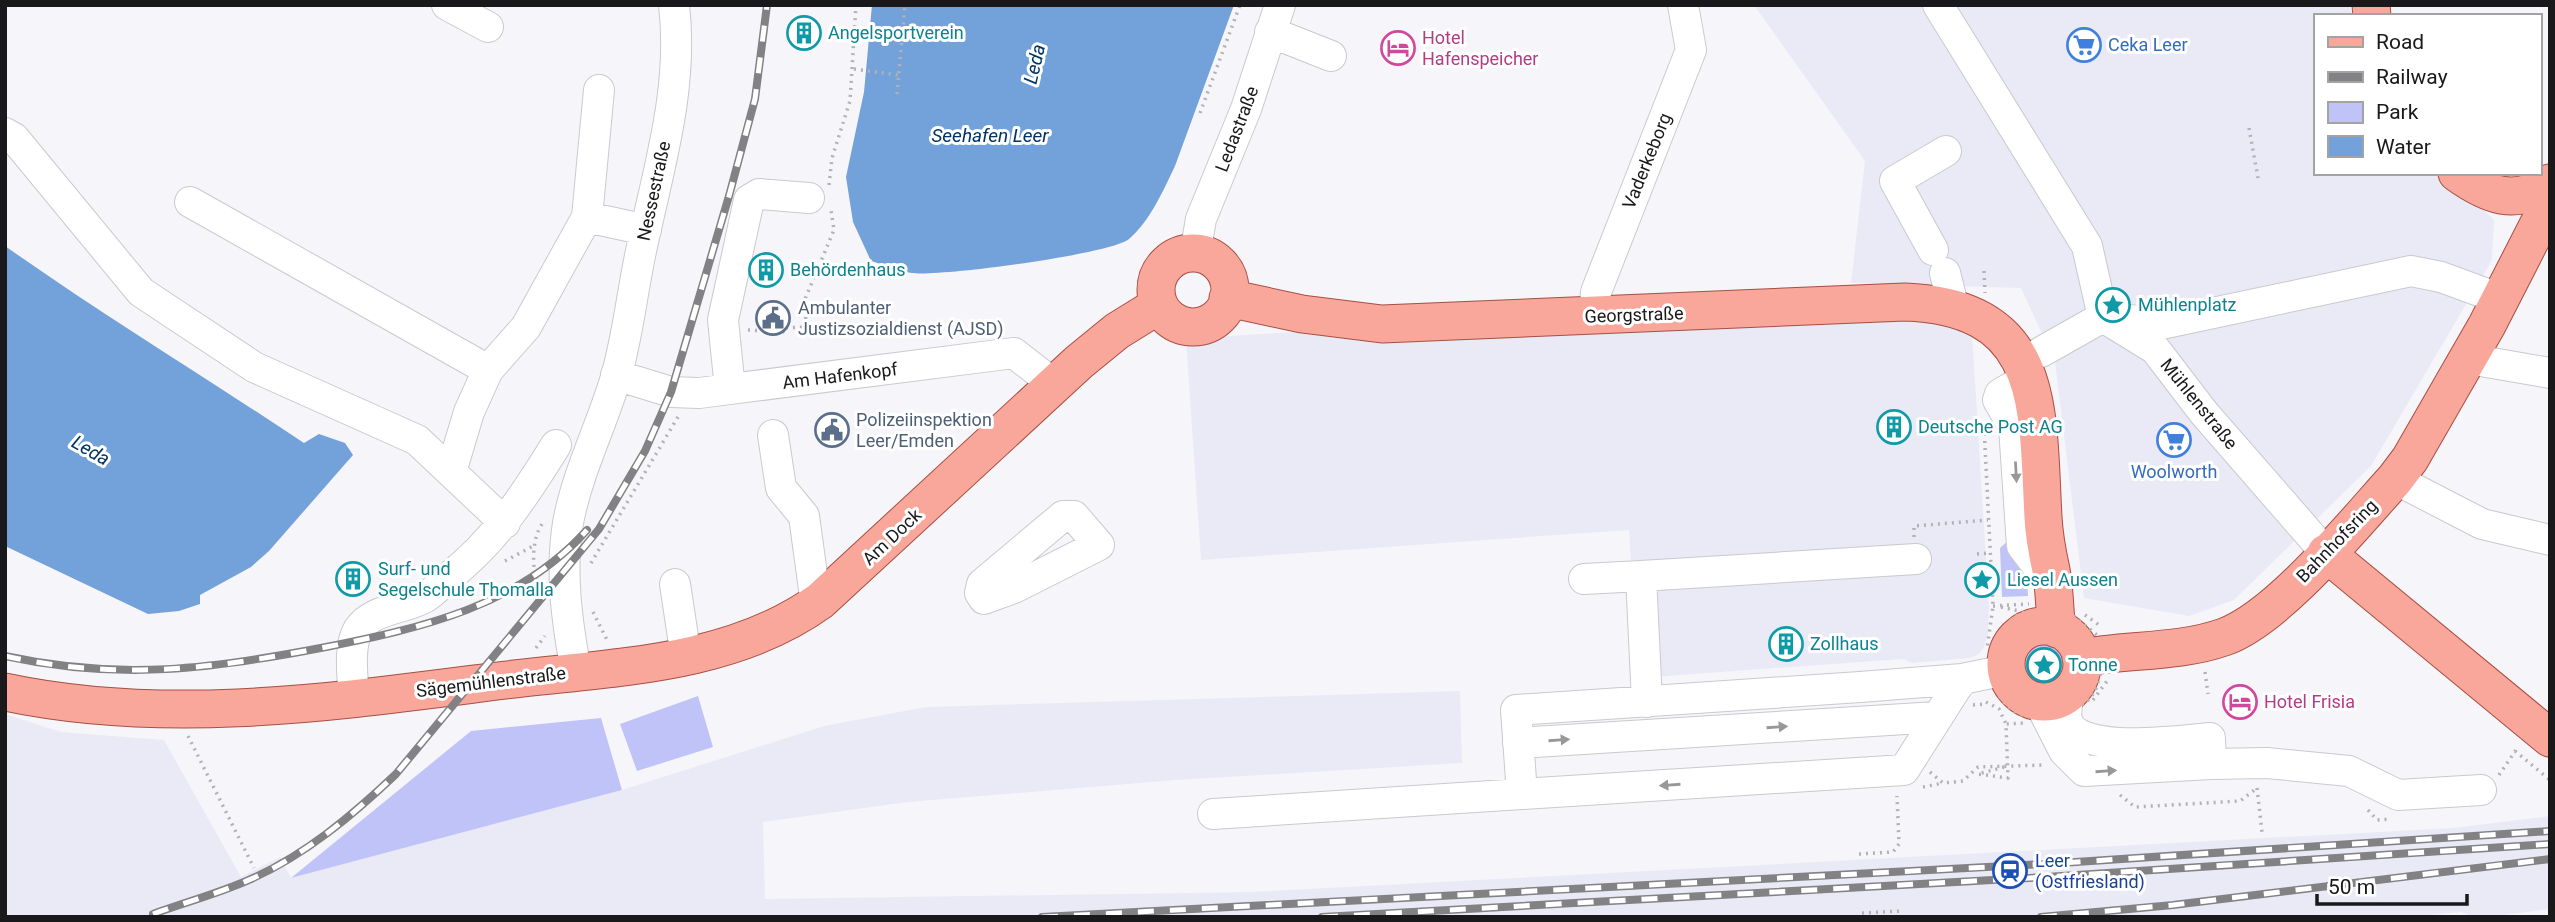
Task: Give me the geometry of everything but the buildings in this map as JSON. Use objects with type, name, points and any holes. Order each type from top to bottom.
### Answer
[{"type":"main road","points":[[2461,175],[2509,198],[2521,220],[2522,259]]},
{"type":"main road","points":[[2509,198],[2528,194],[2550,183]]},
{"type":"main road","name":"Bahnhofsring","points":[[2094,655],[2194,644],[2242,630],[2259,620],[2326,554],[2395,479],[2439,413],[2546,219]]},
{"type":"main road","points":[[1195,254],[1207,256],[1222,268],[1229,286],[1228,298],[1223,311],[1213,321],[1193,327],[1173,321],[1159,305],[1156,287],[1162,270],[1176,257],[1195,254]]},
{"type":"main road","name":"Georgstraße","points":[[1228,298],[1339,320],[1382,324],[1927,303],[1954,309],[1993,329],[2031,363]]},
{"type":"main road","name":"Am Dock","points":[[576,671],[686,657],[754,638],[777,628],[816,604],[1100,344],[1159,305]]},
{"type":"main road","points":[[2031,363],[2038,416],[2041,556],[2051,571],[2045,619]]},
{"type":"main road","name":"Mühlenstraße","points":[[2326,554],[2534,738]]},
{"type":"main road","points":[[2045,619],[2094,655],[2055,705],[2018,692],[1985,675],[2018,636],[2045,619]]},
{"type":"main road","name":"Sägemühlenstraße","points":[[5,692],[68,703],[190,710],[354,699],[576,671]]},
{"type":"street","points":[[447,5],[488,27]]},
{"type":"street","name":"Nessestraße","points":[[616,375],[631,318],[646,230],[674,98],[677,62],[674,5]]},
{"type":"street","name":"Vaderkeborg","points":[[1594,316],[1596,292],[1691,50],[1683,5]]},
{"type":"street","points":[[1938,5],[2087,246],[2103,317]]},
{"type":"street","points":[[1275,19],[1331,56]]},
{"type":"street","name":"Ledastraße","points":[[1195,254],[1201,219],[1246,109],[1275,19]]},
{"type":"street","points":[[451,472],[469,412],[488,370],[526,327],[587,217],[599,90]]},
{"type":"street","points":[[5,132],[13,138],[141,292],[254,367],[417,440],[505,523]]},
{"type":"street","points":[[1945,151],[1895,181],[1939,261],[1954,309]]},
{"type":"street","points":[[730,389],[723,320],[749,200],[759,194],[823,200]]},
{"type":"street","points":[[190,202],[488,370]]},
{"type":"street","points":[[587,217],[646,230]]},
{"type":"street","points":[[2031,363],[2103,317],[2161,324],[2411,271],[2441,277],[2501,299]]},
{"type":"street","name":"Mühlenstraße","points":[[2103,317],[2155,349],[2204,414],[2326,554]]},
{"type":"street","name":"Am Hafenkopf","points":[[616,375],[671,391],[699,393],[1014,353],[1055,385]]},
{"type":"street","points":[[2469,359],[2550,373]]},
{"type":"street","name":"Sägemühlenstraße","points":[[576,671],[564,574],[568,523],[616,375]]},
{"type":"street","points":[[773,435],[781,488],[804,516],[816,604]]},
{"type":"street","points":[[354,699],[354,641],[367,620],[425,597],[468,562],[505,523],[556,445]]},
{"type":"street","points":[[2395,479],[2482,524],[2550,540]]},
{"type":"street","points":[[1584,579],[1916,559]]},
{"type":"street","points":[[1641,576],[1647,702]]},
{"type":"street","points":[[675,584],[686,657]]},
{"type":"street","points":[[1522,794],[1516,710],[1985,675]]},
{"type":"street","points":[[1213,814],[1904,770],[1937,716],[1985,675]]},
{"type":"street","points":[[2055,705],[2064,751],[2084,771],[2267,763],[2349,771],[2398,795],[2489,785]]},
{"type":"street","points":[[1518,743],[1937,716]]},
{"type":"path","points":[[724,331],[765,329],[765,333],[806,327],[805,299],[834,230],[823,200],[832,158],[850,101],[856,5]]},
{"type":"path","points":[[897,94],[905,5]]},
{"type":"path","points":[[1200,113],[1240,5]]},
{"type":"path","points":[[854,69],[898,75]]},
{"type":"path","points":[[2249,128],[2258,178]]},
{"type":"path","points":[[590,575],[590,564],[663,442],[699,393]]},
{"type":"path","points":[[1983,418],[1993,606],[1990,642],[1983,660],[1986,704],[1999,709],[2006,724]]},
{"type":"path","points":[[1916,559],[1914,526],[1988,520]]},
{"type":"path","points":[[1977,554],[1989,553]]},
{"type":"path","points":[[1981,590],[1992,589]]},
{"type":"path","points":[[1993,606],[2045,619],[2105,629],[2094,655]]},
{"type":"path","points":[[592,608],[608,642]]},
{"type":"path","points":[[187,734],[254,868]]},
{"type":"path","points":[[2489,785],[2534,738],[2550,780]]},
{"type":"path","points":[[1923,787],[1963,781],[1978,767],[2051,765]]},
{"type":"path","points":[[2006,767],[2008,778],[1978,774],[2002,770],[2006,767]]},
{"type":"path","points":[[1933,773],[1943,783]]},
{"type":"path","points":[[2116,792],[2136,807],[2240,801],[2257,788],[2269,787]]},
{"type":"path","points":[[1859,854],[1893,852],[1899,844],[1896,788]]},
{"type":"path","points":[[2257,788],[2262,832]]},
{"type":"path","points":[[2363,804],[2377,820],[2403,818]]},
{"type":"path","points":[[1862,913],[1902,911]]},
{"type":"shaded area","points":[[1754,5],[2349,5],[2352,14],[2314,14],[2314,175],[2447,175],[2494,220],[2492,260],[2371,466],[2234,600],[2189,616],[2084,598],[2055,362],[2021,288],[1851,283],[1865,161]]},
{"type":"shaded area","points":[[1946,321],[1972,332],[1989,607],[1988,635],[1984,647],[1979,654],[1970,658],[1912,663],[1903,659],[1638,678],[1629,530],[1201,560],[1186,339],[1308,331]]},
{"type":"shaded area","points":[[1460,691],[1462,763],[1176,780],[908,802],[763,822],[765,899],[1253,892],[2453,828],[2550,816],[2550,909],[2488,917],[2474,917],[2461,912],[2405,917],[5,917],[5,714],[61,732],[164,740],[241,877],[280,857],[291,878],[622,790],[824,726],[926,707]]},
{"type":"green space","points":[[2011,538],[2027,575],[2028,596],[2002,597],[2000,548]]},
{"type":"green space","points":[[2044,642],[2060,648],[2066,664],[2060,680],[2044,686],[2028,680],[2022,664],[2028,648]]},
{"type":"green space","points":[[698,696],[713,747],[637,771],[620,724]]},
{"type":"green space","points":[[601,718],[622,790],[291,878],[471,731]]},
{"type":"water","name":"Seehafen Leer","points":[[872,5],[1234,5],[1175,166],[1150,215],[1137,232],[1116,245],[1092,251],[988,268],[928,273],[897,270],[871,261],[853,222],[846,177],[864,92]]},
{"type":"water","name":"Leda","points":[[5,246],[304,443],[319,434],[345,443],[353,455],[269,551],[251,567],[200,595],[200,604],[179,611],[148,614],[5,546]]},
{"type":"railway","points":[[153,914],[227,889],[271,869],[328,833],[363,804],[396,774],[599,529],[645,451],[671,392],[755,99],[767,5]]},
{"type":"railway","points":[[5,656],[88,668],[166,669],[244,661],[362,640],[433,622],[500,595],[531,578],[560,556],[587,530]]},
{"type":"railway","points":[[1042,917],[2045,864],[2550,831]]},
{"type":"railway","points":[[1322,917],[2046,877],[2550,844]]},
{"type":"railway","points":[[2041,917],[2173,905],[2550,859]]},
{"type":"place","name":"Angelsportverein","points":[[804,33]]},
{"type":"place","name":"Ceka Leer","points":[[2084,45]]},
{"type":"place","name":"Hotel Hafenspeicher","points":[[1398,48]]},
{"type":"place","name":"Behördenhaus","points":[[766,270]]},
{"type":"place","name":"Mühlenplatz","points":[[2113,305]]},
{"type":"place","name":"Ambulanter Justizsozialdienst (AJSD)","points":[[773,318]]},
{"type":"place","name":"Deutsche Post AG","points":[[1894,427]]},
{"type":"place","name":"Polizeiinspektion Leer/Emden","points":[[832,430]]},
{"type":"place","name":"Woolworth","points":[[2174,440]]},
{"type":"place","name":"Surf- und Segelschule Thomalla","points":[[353,579]]},
{"type":"place","name":"Liesel Aussen","points":[[1982,580]]},
{"type":"place","name":"Zollhaus","points":[[1786,644]]},
{"type":"place","name":"Tonne","points":[[2044,665]]},
{"type":"place","name":"Hotel Frisia","points":[[2240,702]]},
{"type":"place","name":"Leer (Ostfriesland)","points":[[2010,871]]}]
